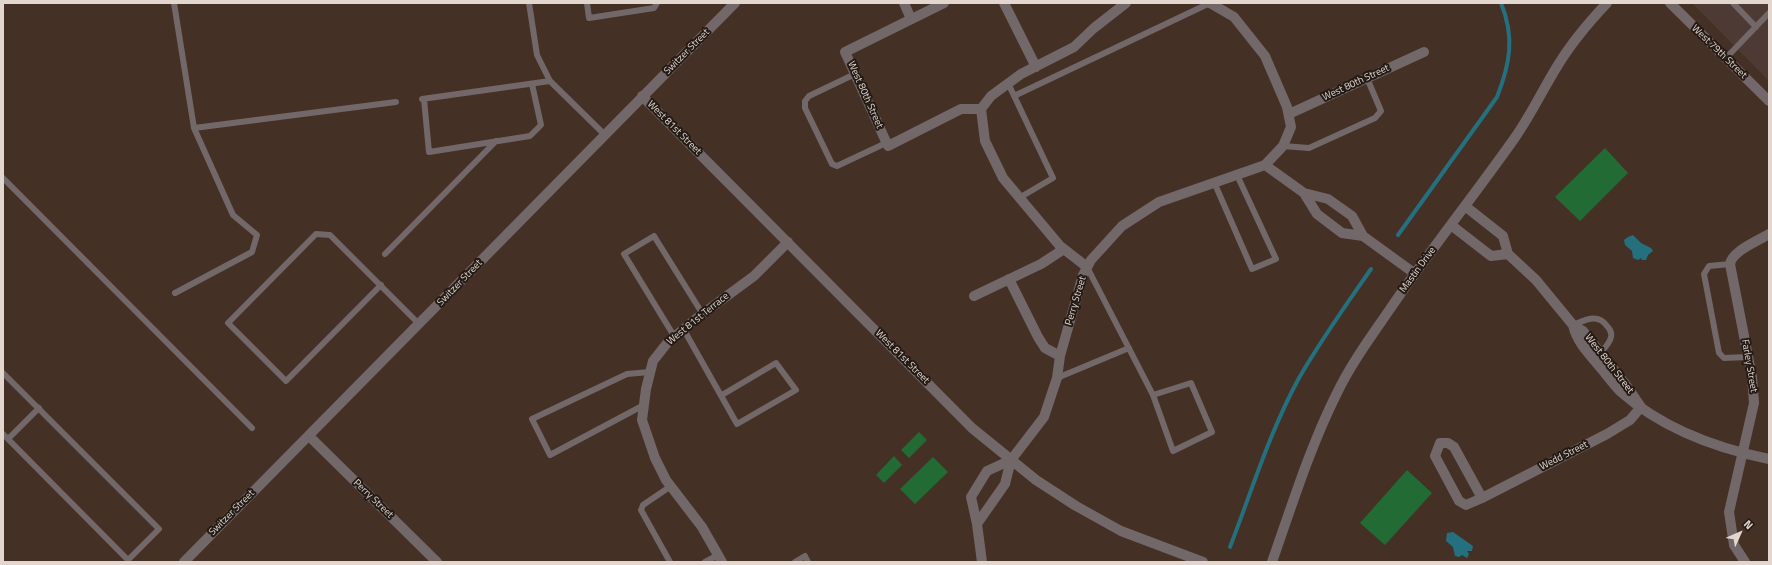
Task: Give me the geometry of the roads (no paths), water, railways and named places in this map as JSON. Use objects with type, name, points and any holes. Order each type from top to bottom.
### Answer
[{"type":"street","name":"Switzer Street","points":[[184,562],[735,3]]},
{"type":"street","points":[[904,3],[912,19]]},
{"type":"street","name":"West 80th Street","points":[[886,143],[845,52],[944,3]]},
{"type":"street","points":[[1004,3],[1036,67]]},
{"type":"street","points":[[1087,268],[1064,249],[1003,178],[985,141],[981,109],[991,96],[1008,83],[1021,74],[1074,47],[1094,28],[1126,3]]},
{"type":"street","points":[[1210,3],[1226,7],[1265,56],[1289,114],[1292,126],[1283,146],[1265,165],[1304,193],[1328,199],[1352,216],[1363,236],[1414,273]]},
{"type":"street","name":"Mastin Drive","points":[[1272,562],[1310,453],[1338,392],[1363,348],[1414,273],[1465,206],[1533,111],[1571,46],[1588,23],[1607,3]]},
{"type":"street","name":"West 79th Street","points":[[1670,3],[1769,101]]},
{"type":"street","name":"West 80th Street","points":[[1289,114],[1424,52]]},
{"type":"street","name":"West 81st Street","points":[[642,96],[972,428],[1036,480],[1082,510],[1121,531],[1203,562]]},
{"type":"street","points":[[886,143],[888,146],[961,109],[981,109]]},
{"type":"street","name":"Perry Street","points":[[977,524],[1005,484],[1011,460],[1044,418],[1057,378],[1060,356],[1083,275],[1091,260],[1122,226],[1159,202],[1265,165]]},
{"type":"street","points":[[1304,193],[1317,214],[1342,233],[1363,236]]},
{"type":"street","name":"West 80th Street","points":[[1465,206],[1503,236],[1508,254],[1536,280],[1573,325],[1583,331],[1597,356],[1626,385],[1641,407],[1667,425],[1684,433],[1742,453],[1769,460]]},
{"type":"street","points":[[1451,225],[1491,256],[1508,254]]},
{"type":"street","points":[[1730,264],[1731,259],[1736,254],[1769,234]]},
{"type":"street","name":"West 81st Terrace","points":[[720,558],[702,527],[671,486],[654,458],[642,420],[650,372],[653,361],[674,336],[754,276],[788,242]]},
{"type":"street","points":[[974,296],[1041,264],[1064,249]]},
{"type":"street","name":"Farley Street","points":[[1730,264],[1748,357],[1754,403],[1729,512],[1734,545],[1745,562]]},
{"type":"street","points":[[1009,279],[1045,348],[1060,356]]},
{"type":"street","name":"Wedd Street","points":[[1482,498],[1454,447],[1448,443],[1440,444],[1435,456],[1459,501],[1466,506],[1482,498],[1607,434],[1630,420],[1641,407]]},
{"type":"street","name":"Perry Street","points":[[309,436],[437,562]]},
{"type":"street","name":"Perry Street","points":[[982,562],[977,524],[971,497],[987,471],[1011,460]]},
{"type":"lane","points":[[174,3],[194,128],[232,215],[257,235],[252,252],[175,293]]},
{"type":"lane","points":[[529,3],[537,55],[550,81],[605,135]]},
{"type":"lane","points":[[587,3],[589,18],[654,8],[657,3]]},
{"type":"lane","points":[[1014,96],[1210,3]]},
{"type":"lane","points":[[1733,3],[1756,26]]},
{"type":"lane","points":[[1726,58],[1769,13]]},
{"type":"lane","points":[[855,74],[809,96],[805,101],[805,108],[832,164],[837,166],[886,143]]},
{"type":"lane","points":[[1283,146],[1309,148],[1375,118],[1381,111],[1367,78]]},
{"type":"lane","points":[[532,84],[541,125],[530,136],[429,152],[423,99],[550,81]]},
{"type":"lane","points":[[1008,83],[1053,178],[1019,198]]},
{"type":"lane","points":[[194,128],[396,102]]},
{"type":"lane","points":[[385,254],[496,141]]},
{"type":"lane","points":[[1214,182],[1252,269],[1276,259],[1237,175]]},
{"type":"lane","points":[[3,178],[252,428]]},
{"type":"lane","points":[[381,285],[286,381],[228,323],[316,234],[330,235],[381,285],[419,324]]},
{"type":"lane","points":[[674,336],[624,254],[654,236],[702,314]]},
{"type":"lane","points":[[1730,264],[1709,266],[1704,274],[1719,353],[1724,358],[1748,357]]},
{"type":"lane","points":[[1087,268],[1153,395],[1173,451],[1212,432],[1191,383],[1153,395]]},
{"type":"lane","points":[[1573,325],[1592,318],[1599,318],[1606,324],[1611,331],[1611,338],[1597,356]]},
{"type":"lane","points":[[684,330],[737,424],[796,390],[776,363],[722,395]]},
{"type":"lane","points":[[1057,378],[1129,348]]},
{"type":"lane","points":[[644,405],[550,455],[532,419],[627,374],[650,372]]},
{"type":"lane","points":[[3,373],[159,529],[128,560],[3,434]]},
{"type":"lane","points":[[8,439],[39,408]]},
{"type":"lane","points":[[670,562],[641,510],[643,505],[671,486]]},
{"type":"lane","points":[[795,562],[805,556],[808,562]]},
{"type":"lane","points":[[705,562],[720,558]]},
{"type":"water","points":[[1633,235],[1641,243],[1651,248],[1653,251],[1648,255],[1646,260],[1642,260],[1641,258],[1638,260],[1633,258],[1632,251],[1625,245],[1624,240]]},
{"type":"water","points":[[1453,532],[1473,546],[1472,551],[1467,551],[1469,554],[1467,558],[1462,555],[1459,557],[1455,556],[1453,547],[1446,541],[1447,533]]},
{"type":"waterway","points":[[1398,235],[1497,97],[1508,62],[1509,50],[1508,27],[1501,3]]},
{"type":"waterway","points":[[1230,547],[1270,440],[1299,378],[1316,350],[1371,269]]}]
